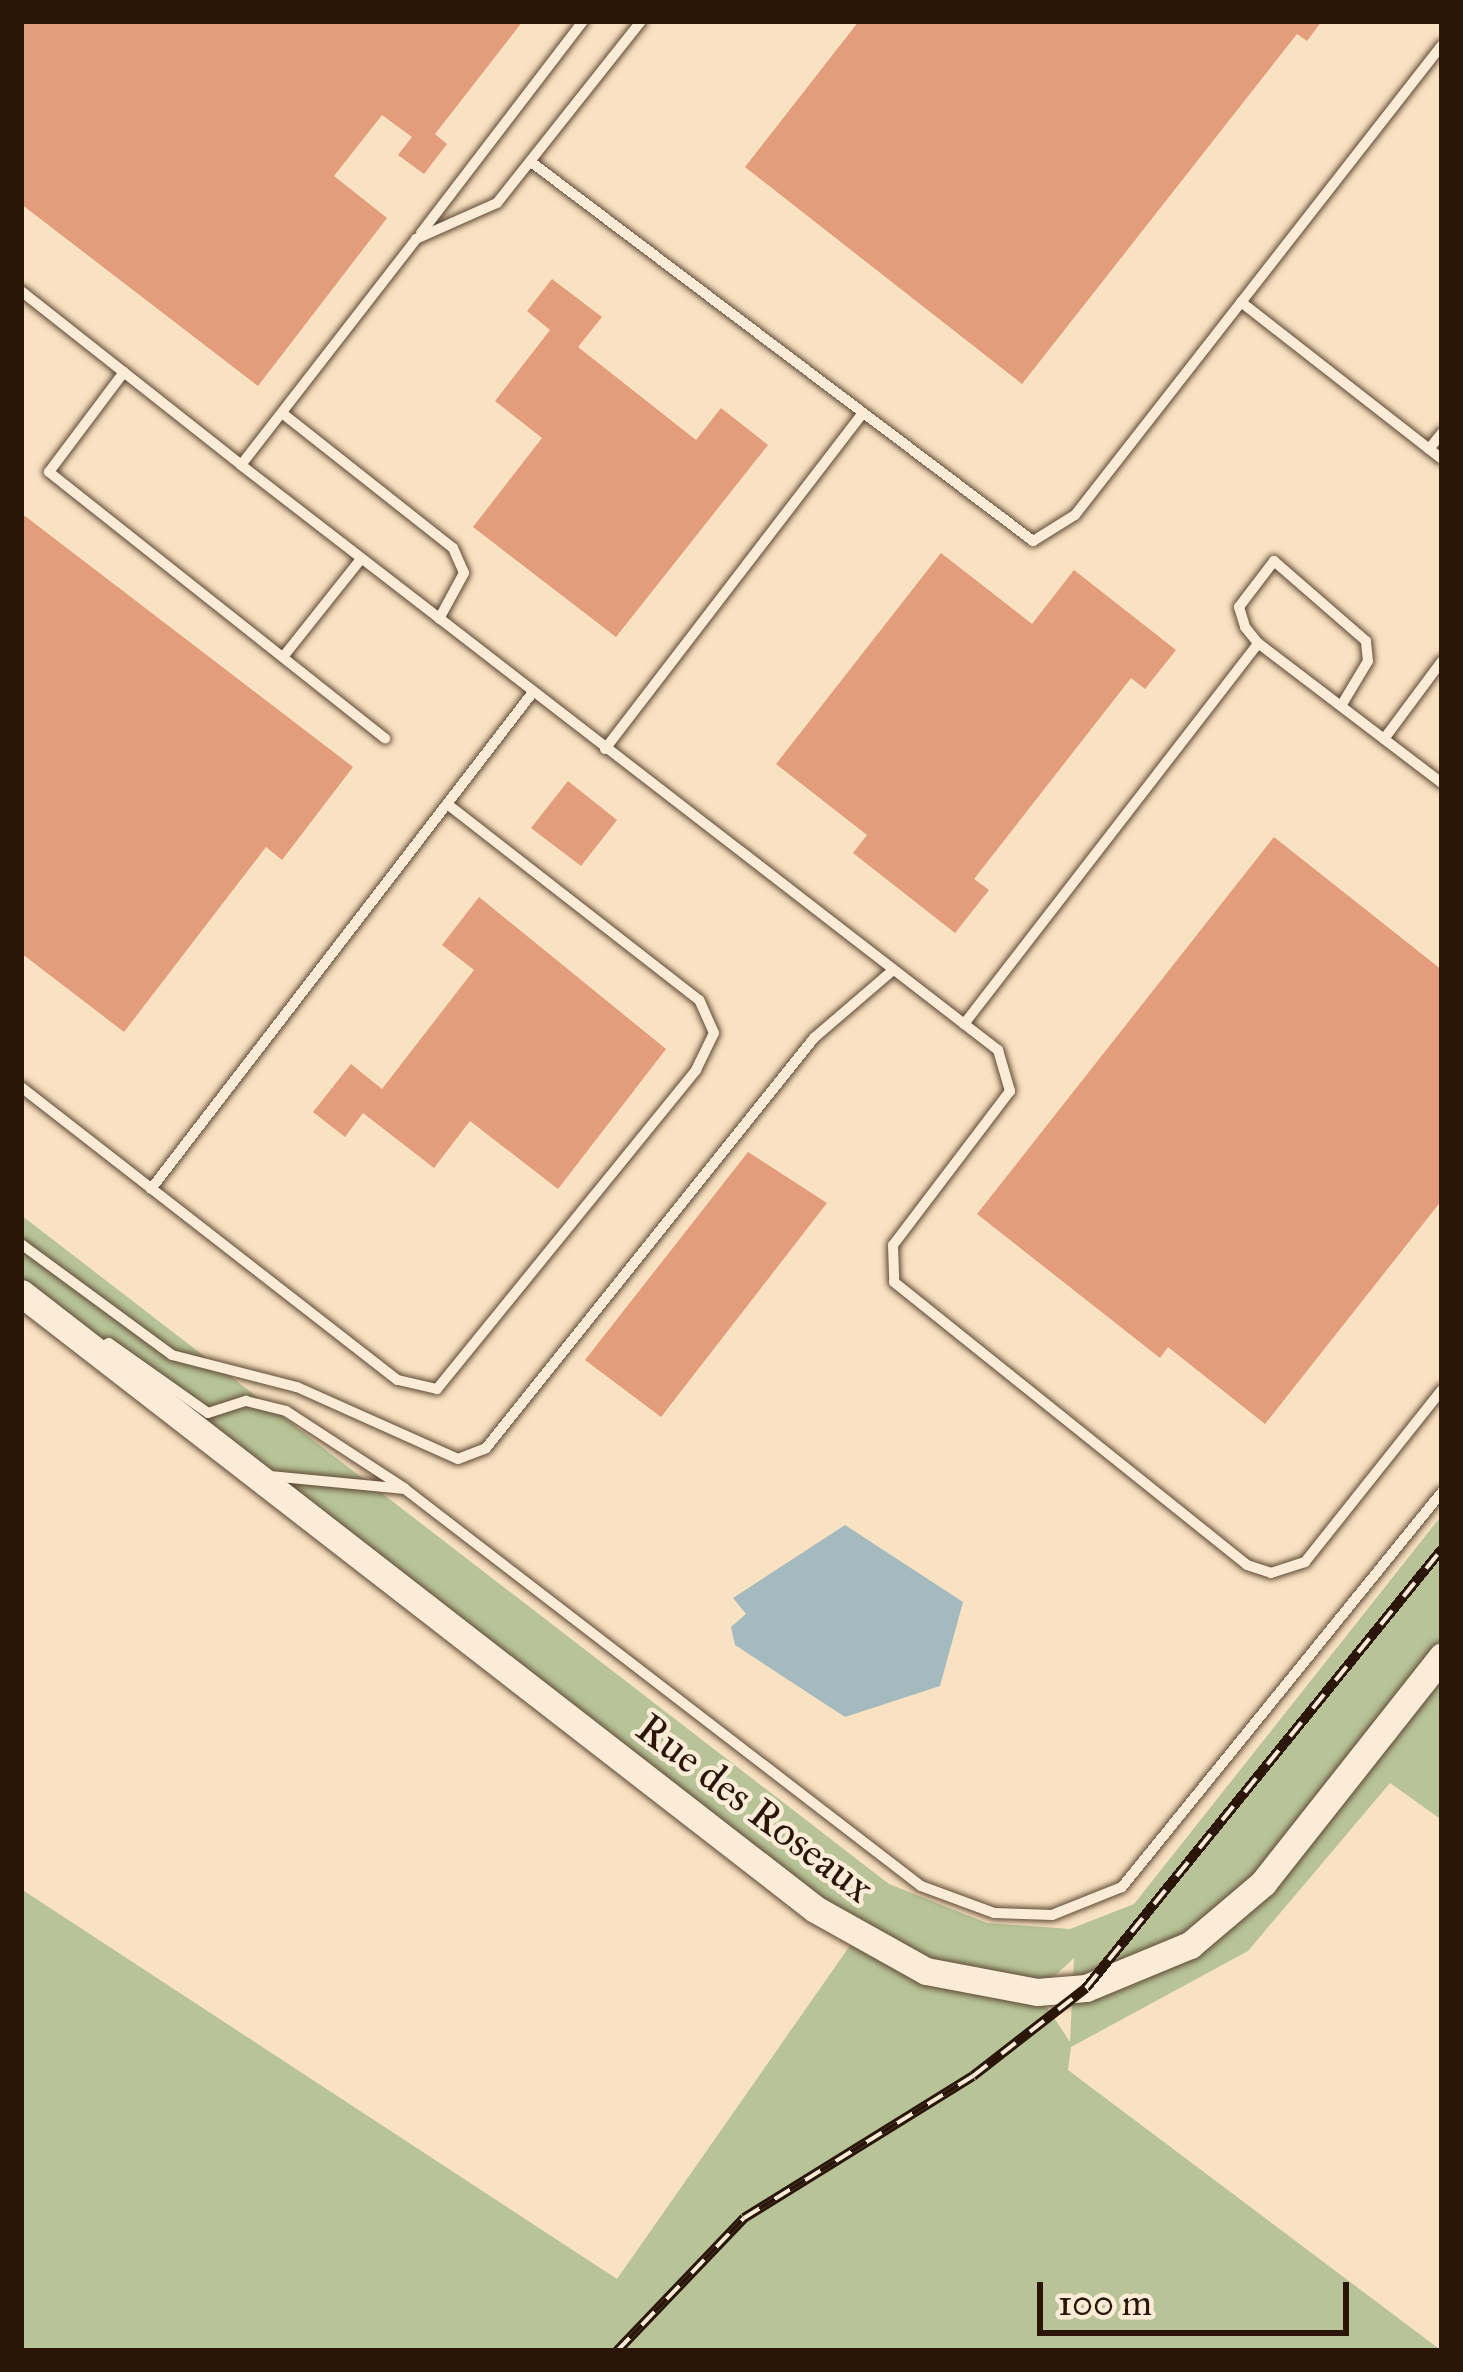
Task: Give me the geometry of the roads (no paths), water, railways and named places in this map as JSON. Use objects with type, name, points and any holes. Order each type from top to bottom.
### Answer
[{"type":"street","name":"Rue des Roseaux","points":[[21,1294],[815,1910],[911,1965],[993,1987],[1086,1988],[1228,1917],[1442,1656]]},
{"type":"lane","points":[[241,466],[583,21]]},
{"type":"lane","points":[[416,238],[496,203],[640,21]]},
{"type":"lane","points":[[531,162],[1006,531],[1048,539],[1442,45]]},
{"type":"lane","points":[[21,291],[1005,1059],[1010,1091],[893,1246],[894,1282],[1247,1565],[1270,1573],[1305,1562],[1442,1390]]},
{"type":"lane","points":[[1241,302],[1442,459]]},
{"type":"lane","points":[[124,372],[49,472],[385,738]]},
{"type":"lane","points":[[282,413],[453,548],[464,573],[439,619]]},
{"type":"lane","points":[[605,748],[860,417]]},
{"type":"lane","points":[[1430,449],[1442,433]]},
{"type":"lane","points":[[283,657],[361,559]]},
{"type":"lane","points":[[1341,706],[1368,662],[1366,641],[1274,561],[1239,607],[1258,643],[1442,783]]},
{"type":"lane","points":[[964,1024],[1258,643]]},
{"type":"lane","points":[[1384,739],[1442,661]]},
{"type":"lane","points":[[151,1189],[533,692]]},
{"type":"lane","points":[[21,1088],[398,1380],[437,1389],[696,1070],[714,1034],[699,1000],[448,804]]},
{"type":"lane","points":[[21,1244],[172,1355],[297,1388],[458,1459],[486,1448],[814,1038],[893,970]]},
{"type":"lane","points":[[94,1350],[109,1342],[208,1413],[246,1401],[286,1411],[389,1468],[404,1489],[921,1886],[994,1913],[1052,1915],[1123,1887],[1442,1492]]},
{"type":"lane","points":[[256,1476],[404,1489]]},
{"type":"water","points":[[845,1525],[963,1602],[940,1686],[845,1717],[735,1645],[731,1627],[746,1614],[733,1598]]},
{"type":"railway","points":[[617,2351],[744,2218],[973,2076],[1086,1988],[1442,1549]]}]
